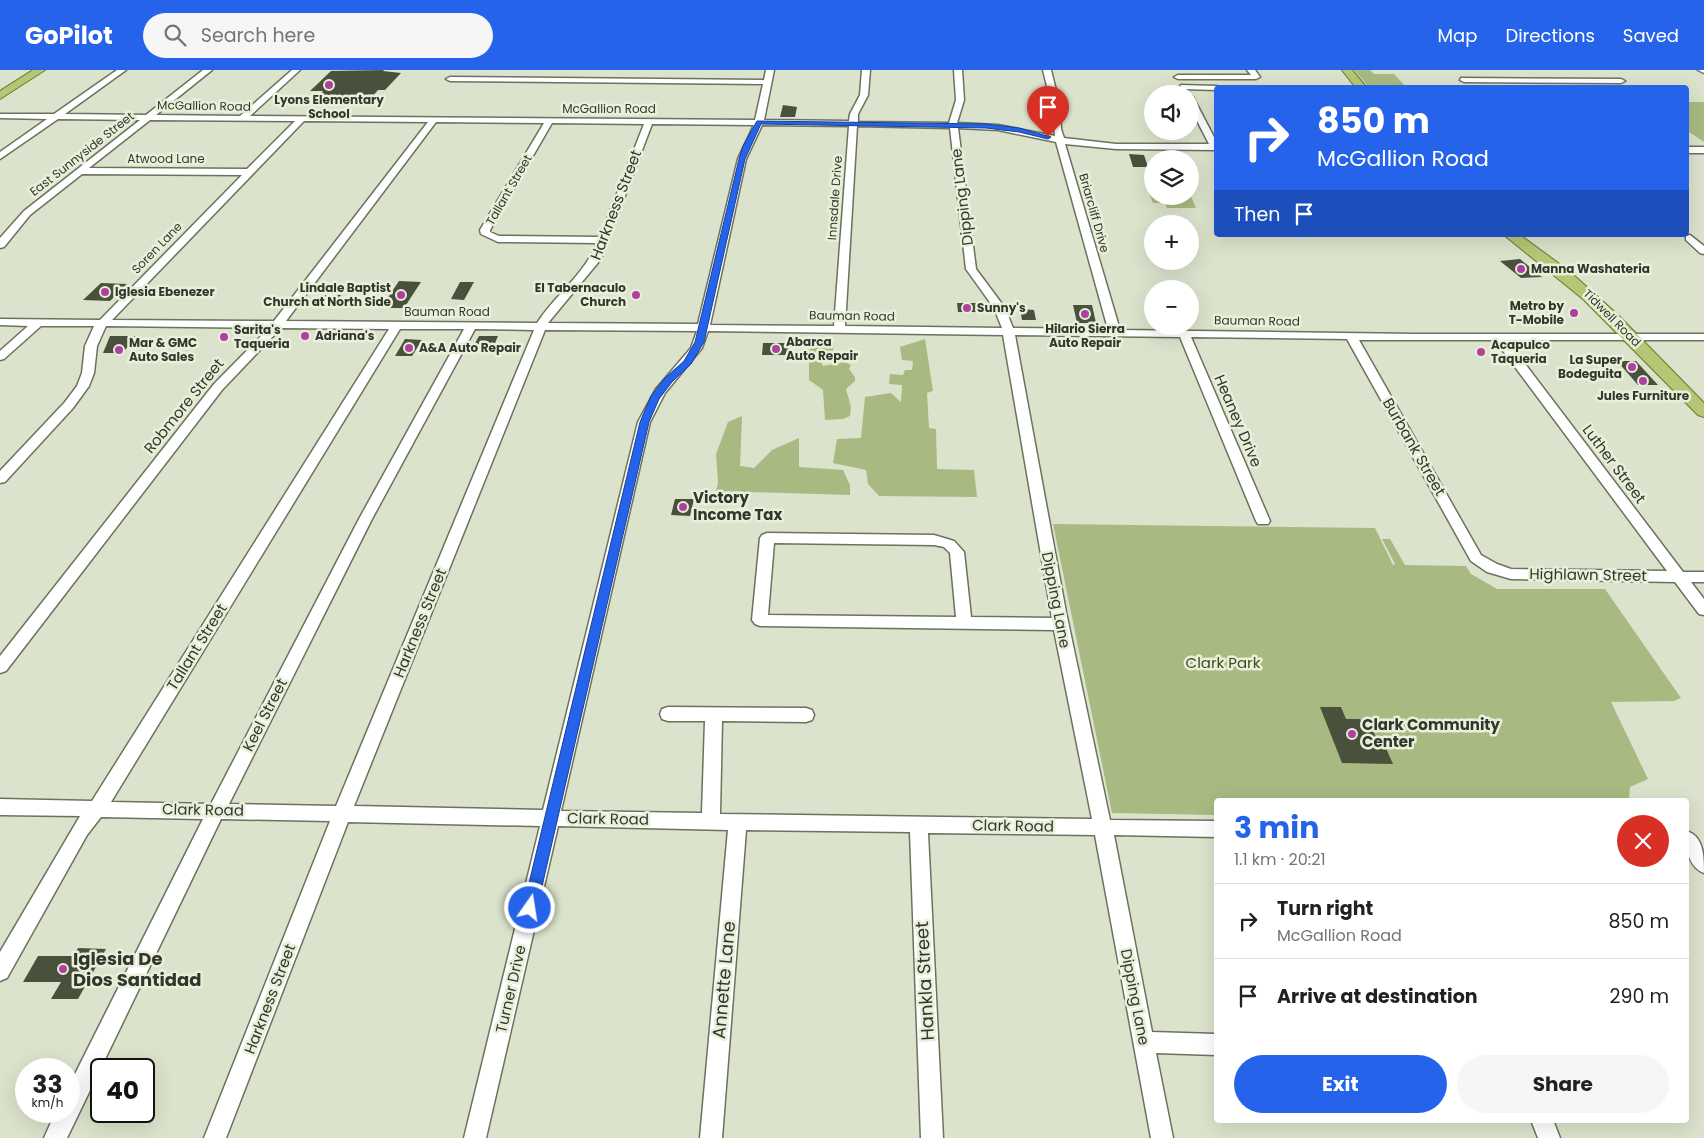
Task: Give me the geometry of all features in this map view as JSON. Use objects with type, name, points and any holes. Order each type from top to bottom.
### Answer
[{"type":"main road","points":[[0,96],[32,70]]},
{"type":"main road","points":[[0,90],[40,70]]},
{"type":"main road","points":[[1337,70],[1349,85]]},
{"type":"main road","points":[[1347,70],[1360,85]]},
{"type":"main road","name":"Tidwell Road","points":[[1514,237],[1574,281],[1704,412]]},
{"type":"main road","name":"Tidwell Road","points":[[1529,237],[1589,280],[1704,394]]},
{"type":"main road","points":[[1574,281],[1589,280]]},
{"type":"street","points":[[0,156],[122,70]]},
{"type":"street","name":"East Sunnyside Street","points":[[0,245],[27,213],[208,70]]},
{"type":"street","points":[[242,118],[296,70]]},
{"type":"street","name":"Turner Drive","points":[[475,1138],[646,416],[654,398],[695,353],[704,328],[742,159],[746,146],[759,122],[770,70]]},
{"type":"street","name":"Innsdale Drive","points":[[839,329],[854,114],[864,95],[866,70]]},
{"type":"street","name":"Dipping Lane","points":[[958,70],[960,100],[955,114],[954,125],[971,269],[976,279],[1000,306],[1005,315],[1060,624],[1103,828],[1162,1138]]},
{"type":"street","name":"Briarcliff Drive","points":[[1047,70],[1056,107],[1056,122],[1115,333]]},
{"type":"street","points":[[1530,70],[1542,80]]},
{"type":"street","points":[[1469,85],[1461,77],[1621,81],[1609,70]]},
{"type":"street","points":[[1177,73],[1256,77],[1252,71]]},
{"type":"street","points":[[1177,73],[1183,85]]},
{"type":"street","points":[[450,79],[767,82]]},
{"type":"street","points":[[1199,89],[1214,88]]},
{"type":"street","name":"McGallion Road","points":[[0,116],[954,125],[1004,127],[1061,141],[1111,146],[1214,147]]},
{"type":"street","points":[[1199,116],[1214,143]]},
{"type":"street","name":"Soren Lane","points":[[0,479],[69,405],[83,386],[88,373],[93,337],[103,323],[301,119]]},
{"type":"street","name":"Robmore Street","points":[[0,667],[212,395],[277,325],[433,120]]},
{"type":"street","name":"Tallant Street","points":[[549,122],[485,230],[486,234],[498,239],[603,240]]},
{"type":"street","name":"Harkness Street","points":[[215,1138],[343,813],[540,326],[555,306],[591,268],[596,259],[649,122]]},
{"type":"street","points":[[1689,150],[1704,150]]},
{"type":"street","name":"Atwood Lane","points":[[82,171],[249,172]]},
{"type":"street","points":[[1690,238],[1704,251]]},
{"type":"street","name":"Bauman Road","points":[[0,322],[1144,333]]},
{"type":"street","points":[[0,357],[37,323]]},
{"type":"street","name":"Tallant Street","points":[[0,971],[81,828],[97,808],[397,326]]},
{"type":"street","name":"Keel Street","points":[[80,1086],[216,810],[397,461],[470,326]]},
{"type":"street","name":"Bauman Road","points":[[1199,334],[1499,338],[1704,337]]},
{"type":"street","name":"Heaney Drive","points":[[1184,335],[1263,521]]},
{"type":"street","name":"Burbank Street","points":[[1350,336],[1476,558]]},
{"type":"street","name":"Luther Street","points":[[1499,338],[1704,610]]},
{"type":"street","points":[[964,622],[957,552],[949,544],[934,540],[767,538],[760,620],[1060,624]]},
{"type":"street","name":"Highlawn Street","points":[[1476,558],[1492,568],[1511,574],[1704,577]]},
{"type":"street","points":[[668,714],[806,716]]},
{"type":"street","points":[[711,821],[714,714]]},
{"type":"street","name":"Clark Road","points":[[0,807],[738,822],[1214,829]]},
{"type":"street","name":"Annette Lane","points":[[711,1138],[738,822]]},
{"type":"street","name":"Hankla Street","points":[[919,825],[932,1138]]},
{"type":"street","points":[[1693,840],[1704,865]]},
{"type":"street","points":[[1143,1042],[1214,1044]]},
{"type":"street","name":"Keel Street","points":[[55,1138],[62,1123]]},
{"type":"street","points":[[1543,1123],[1549,1138]]},
{"type":"green space","points":[[1354,70],[1370,70],[1374,74],[1394,74],[1404,85],[1367,85]]},
{"type":"green space","points":[[1689,102],[1704,102],[1704,142],[1689,132]]},
{"type":"green space","points":[[1166,205],[1195,205],[1196,208],[1167,208]]},
{"type":"green space","points":[[925,339],[933,391],[927,393],[929,428],[936,429],[937,469],[974,470],[977,497],[879,496],[868,484],[866,470],[833,463],[837,439],[861,438],[865,397],[891,393],[901,402],[902,385],[889,384],[890,374],[903,375],[905,370],[912,370],[913,361],[902,360],[900,347]]},
{"type":"green space","points":[[819,341],[834,343],[833,351],[821,362],[823,366],[845,362],[851,365],[849,369],[855,377],[855,381],[846,389],[851,407],[850,416],[843,419],[825,420],[823,390],[809,380],[809,351],[813,343]]},
{"type":"green space","points":[[742,416],[740,466],[754,468],[772,450],[799,438],[799,467],[843,470],[850,485],[850,495],[716,491],[718,483],[716,454],[728,422]]},
{"type":"green space","name":"Clark Park","points":[[1053,524],[1375,528],[1393,565],[1395,564],[1382,539],[1390,539],[1405,565],[1466,566],[1471,574],[1497,589],[1605,589],[1681,698],[1674,701],[1611,702],[1648,779],[1630,787],[1629,798],[1214,798],[1214,815],[1112,813]]},
{"type":"building","name":"Lyons Elementary School","points":[[384,70],[401,73],[385,90],[378,90],[372,97],[367,97],[364,100],[314,101],[323,91],[310,91],[331,71]]},
{"type":"building","points":[[783,105],[797,107],[795,117],[780,117]]},
{"type":"building","points":[[1129,154],[1144,155],[1144,167],[1133,167]]},
{"type":"building","name":"Manna Washateria","points":[[1520,259],[1542,277],[1521,278],[1500,261]]},
{"type":"building","points":[[399,281],[421,282],[404,308],[381,308]]},
{"type":"building","points":[[460,282],[474,282],[464,300],[451,299]]},
{"type":"building","name":"Iglesia Ebenezer","points":[[101,283],[127,284],[110,301],[83,300]]},
{"type":"building","points":[[320,295],[341,295],[335,304],[313,304]]},
{"type":"building","name":"Sunny's","points":[[957,303],[976,303],[978,312],[958,312]]},
{"type":"building","name":"Hilario Sierra Auto Repair","points":[[1073,305],[1092,305],[1096,323],[1077,323]]},
{"type":"building","points":[[1020,309],[1034,310],[1036,320],[1022,320]]},
{"type":"building","name":"Mar & GMC Auto Sales","points":[[110,336],[138,336],[122,353],[103,353]]},
{"type":"building","points":[[479,336],[498,336],[493,348],[473,347]]},
{"type":"building","name":"A&A Auto Repair","points":[[405,339],[422,340],[412,356],[395,356]]},
{"type":"building","name":"Abarca Auto Repair","points":[[763,343],[789,343],[788,355],[762,355]]},
{"type":"building","points":[[1617,361],[1636,361],[1658,385],[1638,385]]},
{"type":"building","name":"Victory Income Tax","points":[[675,499],[694,499],[690,516],[671,515]]},
{"type":"building","name":"Clark Community Center","points":[[1320,707],[1341,707],[1346,719],[1360,719],[1363,725],[1371,725],[1379,746],[1385,746],[1393,764],[1342,763]]},
{"type":"building","name":"Iglesia De Dios Santidad","points":[[78,948],[106,949],[78,999],[51,999],[61,982],[23,982],[38,956],[74,956]]},
{"type":"place","name":"Lyons Elementary School","points":[[329,85]]},
{"type":"place","name":"Manna Washateria","points":[[1521,269]]},
{"type":"place","name":"Iglesia Ebenezer","points":[[105,292]]},
{"type":"place","name":"Lindale Baptist Church at North Side","points":[[401,295]]},
{"type":"place","name":"El Tabernaculo Church","points":[[636,295]]},
{"type":"place","name":"Sunny's","points":[[967,308]]},
{"type":"place","name":"Metro by T-Mobile","points":[[1574,313]]},
{"type":"place","name":"Hilario Sierra Auto Repair","points":[[1085,314]]},
{"type":"place","name":"Adriana's","points":[[305,336]]},
{"type":"place","name":"Sarita's Taqueria","points":[[224,337]]},
{"type":"place","name":"A&A Auto Repair","points":[[409,348]]},
{"type":"place","name":"Abarca Auto Repair","points":[[776,349]]},
{"type":"place","name":"Mar & GMC Auto Sales","points":[[119,350]]},
{"type":"place","name":"Acapulco Taqueria","points":[[1481,352]]},
{"type":"place","name":"La Super Bodeguita","points":[[1632,367]]},
{"type":"place","name":"Jules Furniture","points":[[1643,381]]},
{"type":"place","name":"Victory Income Tax","points":[[683,507]]},
{"type":"place","name":"Clark Community Center","points":[[1352,734]]},
{"type":"place","name":"Iglesia De Dios Santidad","points":[[63,969]]},
{"type":"route","points":[[530,908],[644,422],[654,398],[668,380],[688,362],[700,342],[742,159],[746,146],[759,122],[986,126],[1004,127],[1048,137]]}]
